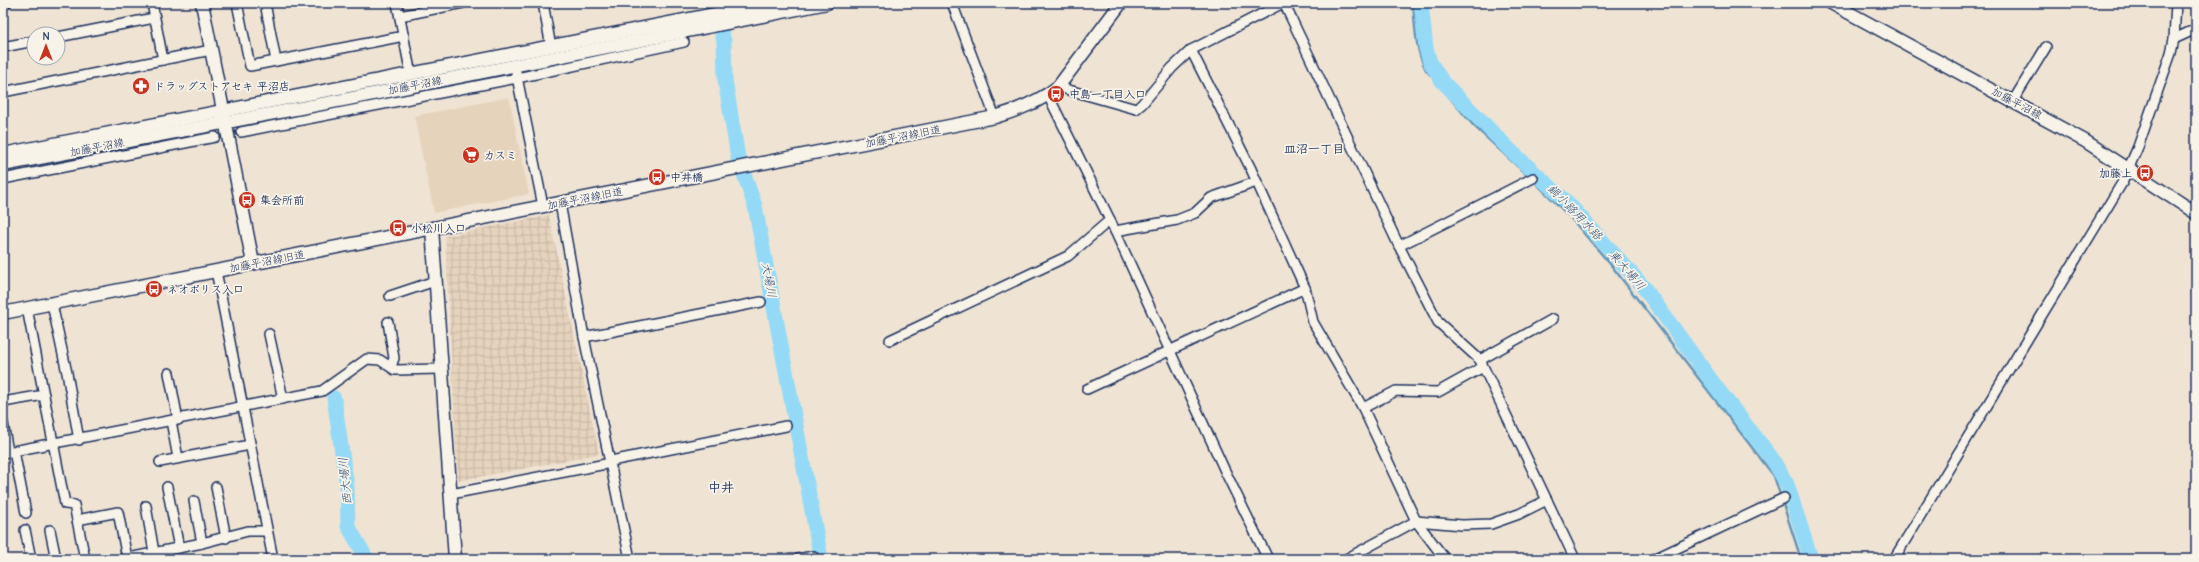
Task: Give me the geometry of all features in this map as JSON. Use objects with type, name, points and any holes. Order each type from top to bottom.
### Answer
[{"type":"main road","points":[[202,3],[253,264]]},
{"type":"main road","name":"加藤平沼線","points":[[735,16],[771,3]]},
{"type":"main road","name":"加藤平沼線","points":[[3,154],[225,117],[411,75],[551,47],[735,16],[827,3]]},
{"type":"main road","name":"加藤平沼線旧道","points":[[3,313],[995,117],[1025,107],[1048,95],[1058,87],[1121,3]]},
{"type":"main road","name":"加藤平沼線","points":[[1831,3],[2014,101],[2085,141],[2196,213]]},
{"type":"main road","name":"加藤平沼線","points":[[3,165],[168,134],[225,117],[350,104],[707,21]]},
{"type":"main road","points":[[432,228],[455,559]]},
{"type":"street","points":[[3,4],[7,3]]},
{"type":"street","points":[[152,3],[163,60]]},
{"type":"street","points":[[237,3],[250,66],[404,36]]},
{"type":"street","points":[[265,3],[276,61]]},
{"type":"street","points":[[397,3],[411,75]]},
{"type":"street","points":[[400,16],[464,3]]},
{"type":"street","points":[[542,3],[551,47]]},
{"type":"street","points":[[952,3],[995,117]]},
{"type":"street","points":[[1058,87],[1136,109],[1142,104],[1172,68],[1191,50],[1283,3],[1399,246],[1438,322],[1481,363],[1575,559]]},
{"type":"street","points":[[1894,559],[2130,169],[2174,39],[2176,3]]},
{"type":"street","points":[[66,34],[154,18]]},
{"type":"street","points":[[2174,39],[2196,29]]},
{"type":"street","points":[[241,132],[350,104],[517,78],[684,42]]},
{"type":"street","points":[[3,47],[26,43]]},
{"type":"street","points":[[2014,101],[2046,47]]},
{"type":"street","points":[[3,92],[211,50]]},
{"type":"street","points":[[1191,50],[1256,182],[1305,288],[1314,322],[1363,408],[1416,521],[1445,559]]},
{"type":"street","points":[[515,65],[543,206]]},
{"type":"street","points":[[1048,95],[1110,220],[1225,472],[1268,559]]},
{"type":"street","points":[[168,134],[171,146]]},
{"type":"street","points":[[3,179],[215,137]]},
{"type":"street","points":[[28,160],[30,173]]},
{"type":"street","points":[[1399,246],[1533,178]]},
{"type":"street","points":[[1115,231],[1177,220],[1195,213],[1211,198],[1256,182]]},
{"type":"street","points":[[560,203],[584,337],[630,559]]},
{"type":"street","points":[[890,340],[1068,256],[1110,220]]},
{"type":"street","points":[[216,271],[273,559]]},
{"type":"street","points":[[390,296],[435,281]]},
{"type":"street","points":[[1087,389],[1171,352],[1305,288]]},
{"type":"street","points":[[584,337],[761,302]]},
{"type":"street","points":[[52,304],[67,373],[79,440]]},
{"type":"street","points":[[27,308],[65,504],[74,505],[85,559]]},
{"type":"street","points":[[1363,408],[1396,391],[1438,392],[1481,363],[1553,319]]},
{"type":"street","points":[[388,322],[394,358],[391,366]]},
{"type":"street","points":[[269,334],[283,399]]},
{"type":"street","points":[[8,452],[79,440],[322,391],[367,359],[380,360],[396,370],[441,369]]},
{"type":"street","points":[[169,373],[178,458]]},
{"type":"street","points":[[3,402],[44,394]]},
{"type":"street","points":[[3,423],[8,452],[26,513]]},
{"type":"street","points":[[451,494],[786,426]]},
{"type":"street","points":[[160,462],[250,445]]},
{"type":"street","points":[[167,487],[179,548]]},
{"type":"street","points":[[216,487],[226,538]]},
{"type":"street","points":[[1654,559],[1784,498]]},
{"type":"street","points":[[1346,559],[1416,521],[1462,525],[1491,524],[1519,514],[1547,500]]},
{"type":"street","points":[[194,501],[202,543]]},
{"type":"street","points":[[146,506],[155,556]]},
{"type":"street","points":[[77,520],[118,512],[128,558],[155,556],[179,548],[226,538],[248,531],[267,531]]},
{"type":"street","points":[[25,530],[31,559]]},
{"type":"street","points":[[50,530],[56,559]]},
{"type":"street","points":[[798,559],[813,556]]},
{"type":"shaded area","name":"カスミ","points":[[509,97],[529,194],[434,213],[414,116]]},
{"type":"shaded area","points":[[549,215],[599,454],[458,481],[445,236]]},
{"type":"waterway","name":"大場川","points":[[714,3],[724,41],[725,80],[738,157],[755,206],[821,559]]},
{"type":"waterway","name":"鍋小路用水路","points":[[1413,3],[1418,46],[1422,62],[1426,70],[1473,125],[1529,177]]},
{"type":"waterway","name":"東大場川","points":[[1421,3],[1426,48],[1430,62],[1442,81],[1512,152],[1568,203],[1642,285],[1719,391],[1771,457],[1787,484],[1811,559]]},
{"type":"waterway","name":"鍋小路用水路","points":[[1533,180],[1569,216],[1611,265],[1774,476],[1801,559]]},
{"type":"waterway","name":"西大場川","points":[[334,398],[347,487],[348,526],[367,559]]},
{"type":"place","name":"ドラッグストアセキ 平沼店","points":[[141,86]]},
{"type":"place","name":"中島一丁目入口","points":[[1056,94]]},
{"type":"place","name":"カスミ","points":[[471,155]]},
{"type":"place","name":"加藤上","points":[[2145,173]]},
{"type":"place","name":"中井橋","points":[[657,177]]},
{"type":"place","name":"集会所前","points":[[247,200]]},
{"type":"place","name":"小松川入口","points":[[398,228]]},
{"type":"place","name":"ネオポリス入口","points":[[154,289]]},
{"type":"district","name":"皿沼一丁目","points":[[1314,149]]},
{"type":"district","name":"中井","points":[[721,487]]}]
